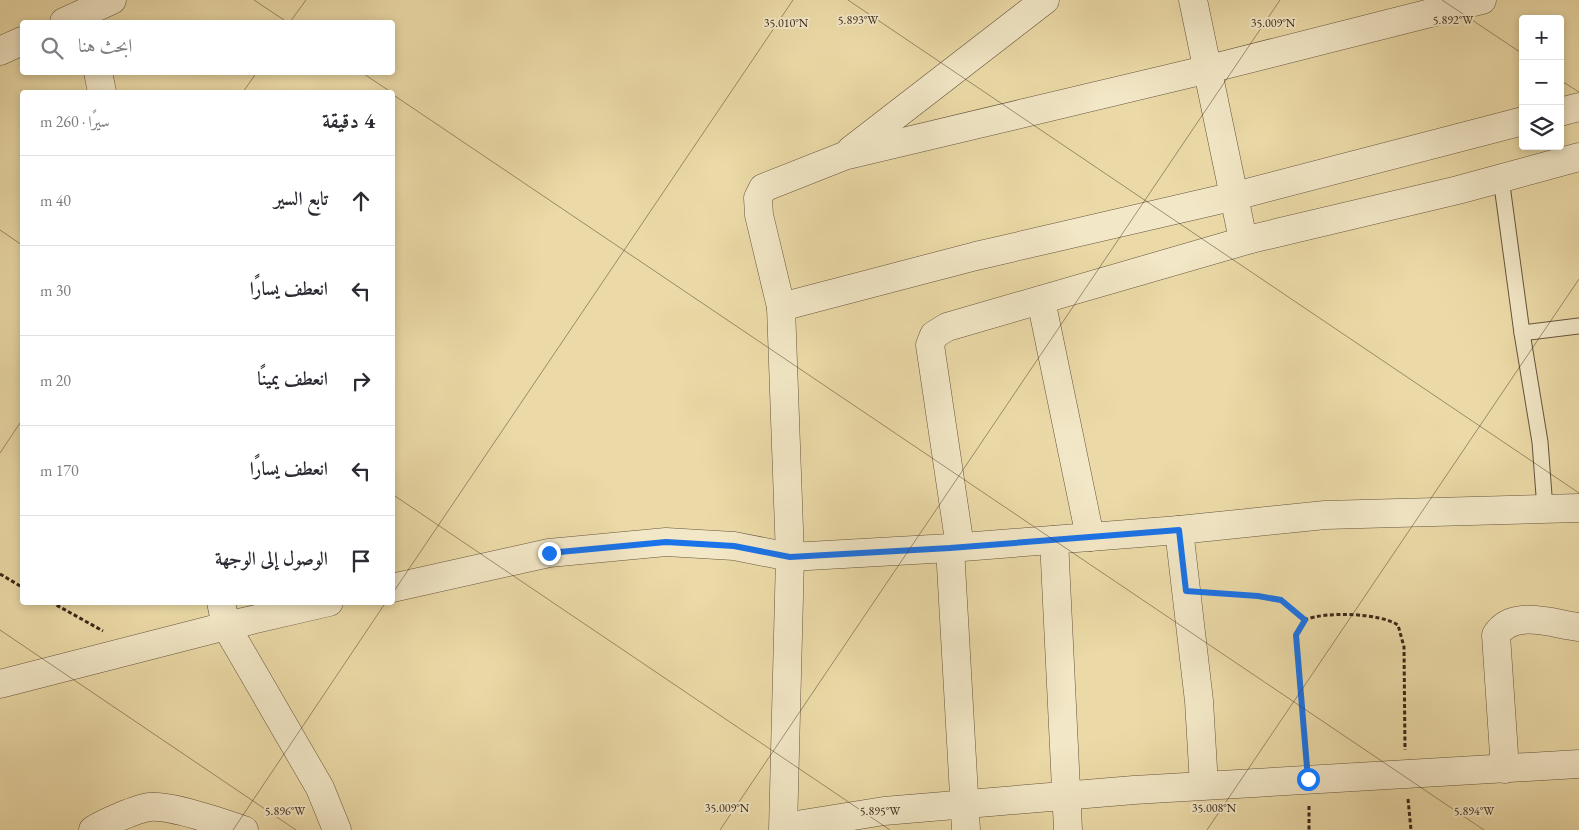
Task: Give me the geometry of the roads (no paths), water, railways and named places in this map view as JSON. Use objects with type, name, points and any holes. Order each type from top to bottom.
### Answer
[{"type":"street","points":[[78,15],[112,0]]},
{"type":"street","points":[[844,156],[1045,0]]},
{"type":"street","points":[[1193,0],[1209,69],[1241,230],[1246,237],[1251,239]]},
{"type":"street","points":[[1482,0],[1209,69],[844,156],[773,183],[760,193],[758,198],[760,215],[781,307],[790,557],[783,829],[884,810],[963,803],[1308,779],[1579,764]]},
{"type":"street","points":[[0,51],[20,42]]},
{"type":"street","points":[[99,75],[102,90]]},
{"type":"street","points":[[1564,111],[1579,107]]},
{"type":"street","points":[[781,307],[976,256],[1235,196],[1519,123]]},
{"type":"street","points":[[966,830],[963,803],[955,548],[930,345],[934,335],[947,327],[1251,239],[1579,157]]},
{"type":"street","points":[[1041,300],[1090,537]]},
{"type":"street","points":[[395,587],[549,553],[666,542],[734,546],[790,557],[955,548],[1179,530],[1325,515],[1579,508]]},
{"type":"street","points":[[1179,530],[1199,701],[1204,786]]},
{"type":"street","points":[[1054,540],[1068,830]]},
{"type":"street","points":[[0,684],[134,648],[224,614],[303,605]]},
{"type":"street","points":[[224,614],[320,788],[337,830]]},
{"type":"street","points":[[1505,769],[1496,635],[1509,622],[1519,619],[1579,627]]},
{"type":"street","points":[[93,830],[104,823],[150,806],[191,814],[244,830]]},
{"type":"lane","points":[[1501,178],[1522,333],[1540,442],[1545,509]]},
{"type":"lane","points":[[1522,333],[1579,326]]}]
